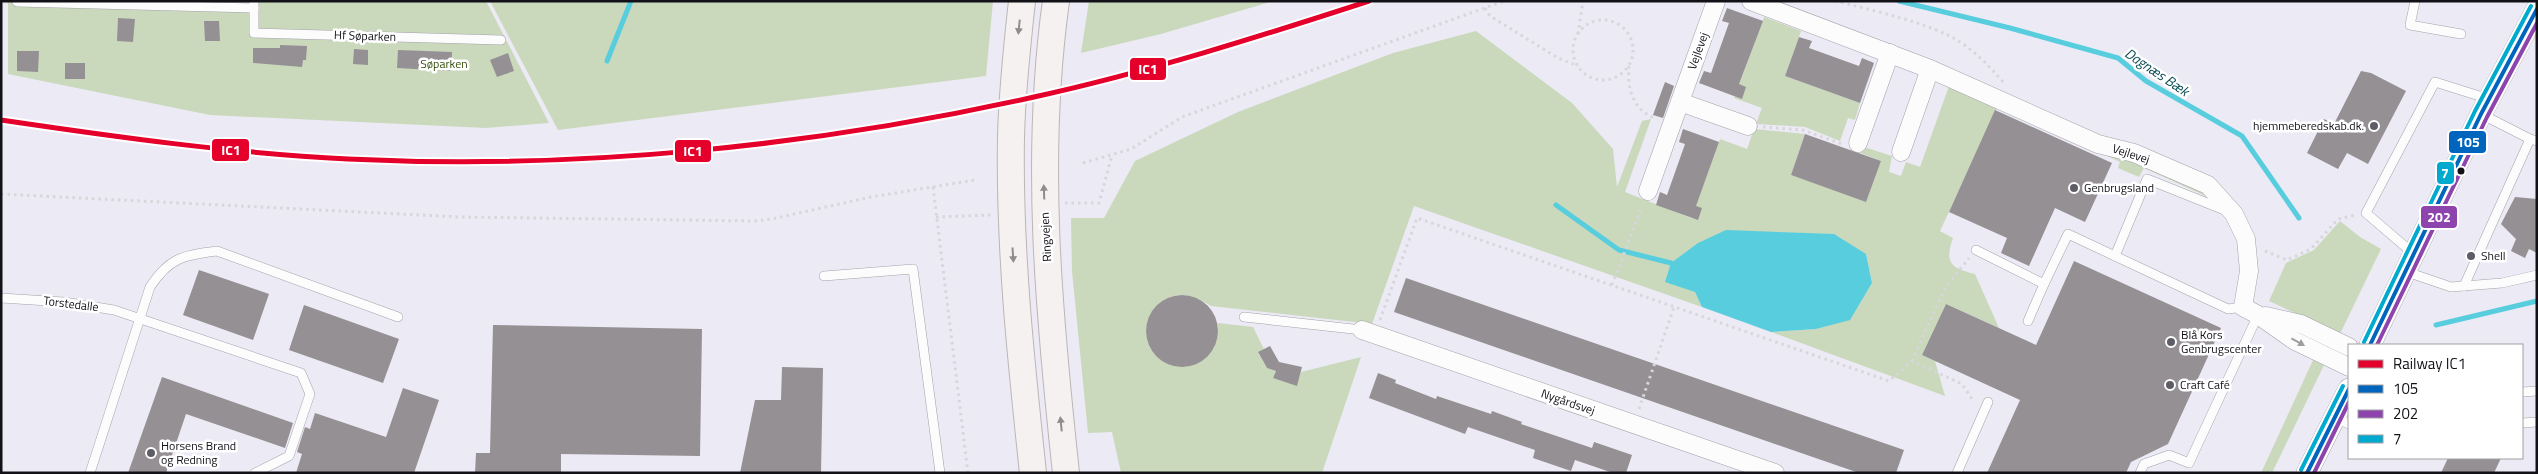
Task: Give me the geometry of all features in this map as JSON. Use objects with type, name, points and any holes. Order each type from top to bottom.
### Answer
[{"type":"main road","points":[[1022,1],[1016,53],[1011,136],[1013,243],[1020,359],[1033,473]]},
{"type":"main road","name":"Ringvejen","points":[[1056,1],[1050,46],[1045,128],[1044,187],[1048,269],[1066,473]]},
{"type":"street","name":"Vejlevej","points":[[1648,191],[1716,1]]},
{"type":"street","name":"Vejlevej","points":[[1751,1],[1930,69],[2098,144],[2134,153],[2208,185],[2234,214],[2246,238],[2250,311]]},
{"type":"street","points":[[2371,344],[2411,264],[2485,106],[2537,9]]},
{"type":"street","points":[[1858,143],[1890,53]]},
{"type":"street","points":[[1901,152],[1930,69]]},
{"type":"street","points":[[1680,102],[1748,126]]},
{"type":"street","points":[[2250,311],[2301,324],[2348,347]]},
{"type":"street","points":[[2250,311],[2295,341],[2348,367]]},
{"type":"street","name":"Nygårdsvej","points":[[1368,332],[1775,473]]},
{"type":"street","points":[[2307,473],[2342,421],[2348,394]]},
{"type":"lane","points":[[2415,1],[2410,25],[2461,34]]},
{"type":"lane","name":"Hf Søparken","points":[[17,2],[254,5],[254,33],[501,40]]},
{"type":"lane","points":[[2464,286],[2533,140],[2485,106],[2435,82],[2366,213],[2411,264],[2451,287],[2464,286],[2502,283],[2537,274]]},
{"type":"lane","points":[[2115,256],[2147,179],[2234,214]]},
{"type":"lane","points":[[2028,321],[2068,234],[2228,309],[2250,311],[2189,463],[2169,455],[2144,464],[2140,473]]},
{"type":"lane","points":[[1976,250],[2044,284]]},
{"type":"lane","points":[[90,473],[150,287],[162,268],[186,255],[217,251],[398,318]]},
{"type":"lane","points":[[824,276],[913,269],[940,473]]},
{"type":"lane","name":"Torstedalle","points":[[1,298],[64,302],[114,310],[301,374],[310,394],[289,456],[255,473]]},
{"type":"lane","points":[[1244,317],[1368,332]]},
{"type":"lane","points":[[2523,392],[2537,391]]},
{"type":"lane","points":[[1957,473],[1988,402]]},
{"type":"lane","points":[[2523,423],[2537,422]]},
{"type":"path","points":[[1083,164],[1131,148],[1182,116],[1504,1]]},
{"type":"path","points":[[1583,1],[1574,50],[1578,66],[1584,73],[1600,80],[1616,77],[1629,66]]},
{"type":"path","points":[[1835,1],[1943,32],[1960,41],[1982,58],[2012,92],[2014,106]]},
{"type":"path","points":[[1485,8],[1490,16],[1558,58],[1578,66]]},
{"type":"path","points":[[1578,34],[1590,23],[1598,20],[1615,22],[1622,26],[1628,33],[1633,49],[1629,66],[1629,88],[1636,104],[1650,116],[1672,124]]},
{"type":"path","points":[[1748,126],[1803,130],[1856,149],[1858,143]]},
{"type":"path","points":[[1063,203],[1099,203],[1112,154]]},
{"type":"path","points":[[1,194],[460,217],[755,221],[871,197],[975,180]]},
{"type":"path","points":[[933,187],[968,473]]},
{"type":"path","points":[[1612,286],[1648,191]]},
{"type":"path","points":[[2246,247],[2256,247],[2287,260],[2311,249],[2338,219],[2366,213]]},
{"type":"path","points":[[936,216],[993,214]]},
{"type":"path","points":[[1368,332],[1417,218],[1889,380],[1912,362],[1945,288],[1976,250]]},
{"type":"path","points":[[1634,424],[1674,307]]},
{"type":"path","points":[[1912,362],[1962,384],[1982,414]]},
{"type":"green space","name":"Søparken","points":[[8,1],[486,1],[549,123],[486,128],[210,115],[8,74]]},
{"type":"green space","points":[[490,1],[993,1],[986,76],[558,130]]},
{"type":"green space","points":[[1089,1],[1274,1],[1161,34],[1081,53]]},
{"type":"green space","points":[[1764,17],[1801,31],[1785,76],[1860,103],[1855,120],[1848,118],[1840,141],[1805,127],[1756,124],[1762,108],[1734,98]]},
{"type":"green space","points":[[1476,31],[1572,103],[1613,149],[1617,187],[1642,121],[1651,119],[1625,192],[1691,218],[1720,139],[1747,149],[1754,129],[1805,134],[1791,175],[1866,201],[1881,161],[1858,152],[1861,146],[1892,156],[1889,172],[1901,176],[1906,162],[1920,167],[1949,86],[1998,106],[1940,231],[1953,238],[1949,253],[1955,267],[1975,274],[1999,328],[1946,304],[1922,355],[1935,361],[1945,396],[1771,332],[1816,329],[1850,319],[1872,283],[1866,254],[1695,292],[1702,307],[1414,206],[1372,324],[1211,306],[1200,300],[1182,295],[1170,297],[1158,304],[1148,320],[1147,341],[1154,354],[1166,362],[1180,366],[1195,364],[1207,356],[1216,343],[1218,323],[1253,327],[1264,349],[1258,353],[1267,368],[1276,371],[1273,378],[1297,385],[1301,372],[1361,357],[1322,473],[1121,473],[1112,432],[1088,433],[1072,271],[1071,218],[1104,218],[1135,161],[1238,112],[1393,53]]},
{"type":"green space","points":[[2103,154],[2130,160],[2202,191],[2210,198],[2144,168],[2139,177],[2118,168],[2120,162]]},
{"type":"green space","points":[[2340,221],[2360,237],[2381,249],[2340,334],[2269,301],[2286,263],[2314,250]]},
{"type":"green space","points":[[2314,358],[2325,363],[2272,473],[2261,473]]},
{"type":"water","points":[[1726,230],[1834,234],[1866,254],[1872,283],[1850,320],[1816,329],[1771,332],[1702,307],[1695,292],[1665,282],[1671,263],[1698,243]]},
{"type":"building","points":[[1727,8],[1763,21],[1739,84],[1746,87],[1742,99],[1699,83],[1704,71],[1711,73],[1729,23],[1722,21]]},
{"type":"building","points":[[118,18],[135,19],[133,42],[117,41]]},
{"type":"building","points":[[204,21],[219,21],[220,41],[205,41]]},
{"type":"building","points":[[1799,37],[1812,41],[1809,48],[1859,66],[1862,58],[1874,63],[1860,103],[1785,76]]},
{"type":"building","points":[[280,45],[307,46],[306,60],[303,60],[302,67],[253,63],[253,48],[280,48]]},
{"type":"building","points":[[354,49],[368,50],[368,65],[353,64]]},
{"type":"building","points":[[398,50],[452,52],[451,71],[397,68]]},
{"type":"building","points":[[17,51],[39,51],[38,72],[17,71]]},
{"type":"building","points":[[508,53],[514,71],[497,77],[490,60]]},
{"type":"building","points":[[65,63],[85,63],[85,79],[65,79]]},
{"type":"building","points":[[2361,71],[2371,73],[2406,91],[2368,164],[2347,153],[2338,169],[2307,153],[2324,119],[2334,124]]},
{"type":"building","points":[[1665,82],[1674,86],[1663,118],[1653,115]]},
{"type":"building","points":[[1995,110],[2112,163],[2085,222],[2055,208],[2029,266],[2001,253],[2007,238],[1949,212]]},
{"type":"building","points":[[1683,129],[1719,142],[1696,206],[1702,208],[1698,220],[1656,205],[1660,192],[1667,195],[1685,144],[1679,142]]},
{"type":"building","points":[[1805,134],[1881,161],[1866,202],[1791,175]]},
{"type":"building","points":[[2515,197],[2537,199],[2537,253],[2529,249],[2525,258],[2511,251],[2516,239],[2501,224]]},
{"type":"building","points":[[2074,261],[2221,328],[2168,444],[2131,462],[2126,473],[1987,473],[2020,400],[1922,355],[1946,304],[2036,345]]},
{"type":"building","points":[[199,270],[269,294],[253,340],[183,315]]},
{"type":"building","points":[[1406,278],[1904,450],[1896,473],[1859,473],[1394,312]]},
{"type":"building","points":[[1182,295],[1202,301],[1212,311],[1218,331],[1212,351],[1202,361],[1182,367],[1162,361],[1152,351],[1146,331],[1152,311],[1162,301]]},
{"type":"building","points":[[304,305],[399,339],[383,383],[289,350]]},
{"type":"building","points":[[493,325],[702,329],[700,456],[561,454],[561,473],[475,473],[476,453],[490,453]]},
{"type":"building","points":[[1270,346],[1279,362],[1302,367],[1297,386],[1273,378],[1276,371],[1267,368],[1258,352]]},
{"type":"building","points":[[782,367],[823,368],[821,473],[740,473],[755,400],[781,400]]},
{"type":"building","points":[[1378,373],[1396,380],[1395,383],[1436,399],[1437,396],[1491,414],[1492,411],[1522,422],[1521,424],[1592,448],[1594,442],[1632,455],[1626,473],[1613,473],[1575,460],[1571,471],[1533,458],[1535,450],[1468,427],[1465,434],[1369,398]]},
{"type":"building","points":[[162,377],[293,423],[285,448],[186,414],[166,473],[128,473]]},
{"type":"building","points":[[403,388],[439,400],[414,473],[296,473],[302,454],[297,452],[305,427],[310,429],[315,413],[386,437]]},
{"type":"building","points":[[2448,459],[2501,459],[2494,473],[2441,473]]},
{"type":"waterway","points":[[607,61],[631,1]]},
{"type":"waterway","name":"Dagnæs Bæk","points":[[1899,1],[2010,28],[2118,58],[2146,81],[2242,136],[2299,218]]},
{"type":"waterway","points":[[1556,205],[1619,250],[1671,263]]},
{"type":"waterway","points":[[2436,325],[2537,301]]},
{"type":"rail line","name":"IC1","points":[[1,120],[217,149],[348,159],[434,162],[520,161],[693,151],[865,129],[1034,97],[1161,65],[1369,1]]},
{"type":"transit line","name":"7","points":[[2364,342],[2475,111],[2531,6]]},
{"type":"transit line","name":"105","points":[[2370,344],[2481,114],[2537,9]]},
{"type":"transit line","name":"202","points":[[2377,344],[2487,117],[2537,23]]},
{"type":"transit line","name":"7","points":[[2301,470],[2343,386]]},
{"type":"transit line","name":"105","points":[[2307,473],[2348,391]]},
{"type":"transit line","name":"202","points":[[2314,473],[2348,404]]},
{"type":"place","name":"hjemmeberedskab.dk.","points":[[2374,126]]},
{"type":"place","name":"Genbrugsland","points":[[2074,188]]},
{"type":"place","name":"Shell","points":[[2471,256]]},
{"type":"place","name":"Blå Kors Genbrugscenter","points":[[2171,342]]},
{"type":"place","name":"Craft Café","points":[[2170,385]]},
{"type":"place","name":"Horsens Brand og Redning","points":[[151,453]]}]
